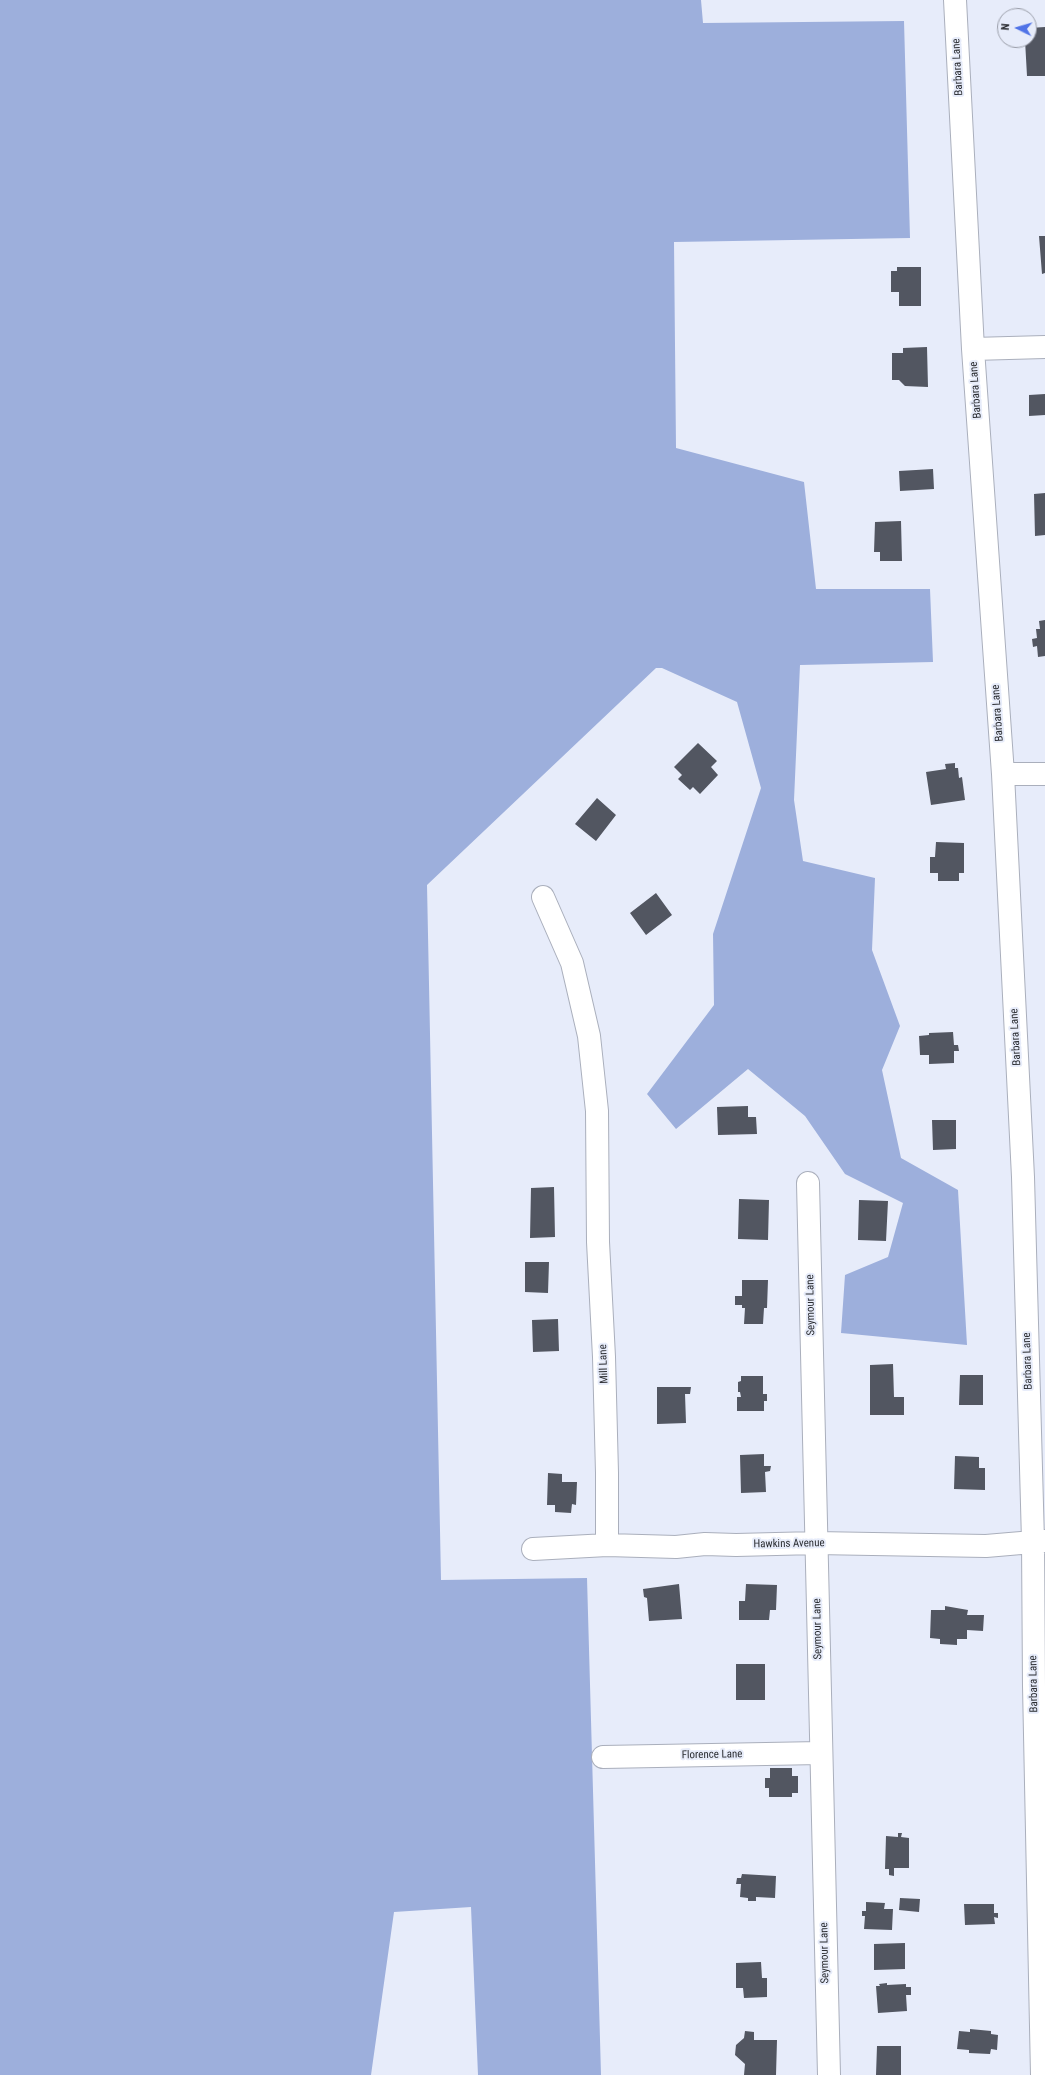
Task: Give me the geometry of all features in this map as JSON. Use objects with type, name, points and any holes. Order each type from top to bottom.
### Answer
[{"type":"street","name":"Barbara Lane","points":[[955,0],[973,349],[1002,774],[1023,1177],[1039,1541],[1034,1686],[1042,2075]]},
{"type":"street","points":[[973,349],[1045,347]]},
{"type":"street","points":[[1002,774],[1045,774]]},
{"type":"street","name":"Mill Lane","points":[[543,897],[572,963],[589,1036],[597,1111],[597,1184],[606,1419],[607,1545]]},
{"type":"street","name":"Seymour Lane","points":[[808,1183],[828,2075]]},
{"type":"street","name":"Hawkins Avenue","points":[[533,1549],[607,1545],[676,1547],[706,1544],[736,1545],[816,1543],[986,1546],[1039,1541]]},
{"type":"street","name":"Florence Lane","points":[[603,1757],[820,1753]]},
{"type":"shaded area","points":[[0,0],[701,0],[703,23],[904,21],[910,238],[674,242],[676,448],[804,482],[816,589],[930,589],[933,662],[800,665],[794,800],[803,861],[875,878],[872,950],[900,1026],[882,1070],[901,1158],[958,1190],[967,1345],[841,1333],[845,1275],[888,1257],[903,1203],[845,1174],[805,1116],[748,1069],[676,1129],[647,1094],[714,1005],[713,934],[761,788],[737,702],[662,668],[656,668],[427,885],[441,1580],[587,1578],[601,2075],[478,2075],[471,1907],[394,1912],[371,2075],[0,2075]]},
{"type":"building","points":[[1045,27],[1045,76],[1027,76],[1025,48],[1037,48],[1037,28]]},
{"type":"building","points":[[1039,236],[1045,236],[1045,273],[1042,274]]},
{"type":"building","points":[[897,267],[921,267],[921,306],[899,306],[899,292],[891,292],[891,271],[897,271]]},
{"type":"building","points":[[927,347],[928,387],[905,386],[899,380],[892,380],[892,353],[903,353],[903,348]]},
{"type":"building","points":[[1045,394],[1045,415],[1029,416],[1029,395]]},
{"type":"building","points":[[933,469],[934,489],[900,491],[899,471]]},
{"type":"building","points":[[1045,493],[1045,535],[1035,536],[1034,494]]},
{"type":"building","points":[[901,521],[902,561],[880,561],[880,552],[874,552],[875,522]]},
{"type":"building","points":[[1045,620],[1045,656],[1038,657],[1037,646],[1033,647],[1032,639],[1037,638],[1036,629],[1040,629],[1039,621]]},
{"type":"building","points":[[698,743],[717,761],[711,767],[718,775],[700,794],[693,787],[690,790],[678,779],[682,775],[674,767]]},
{"type":"building","points":[[955,763],[955,768],[958,768],[959,778],[962,777],[965,800],[931,805],[926,772],[946,769],[945,764]]},
{"type":"building","points":[[597,798],[616,815],[596,841],[575,824]]},
{"type":"building","points":[[936,842],[964,843],[964,873],[959,873],[959,881],[938,881],[938,873],[930,873],[930,857],[935,857]]},
{"type":"building","points":[[656,893],[672,915],[646,935],[630,913]]},
{"type":"building","points":[[953,1032],[954,1045],[958,1045],[959,1051],[954,1051],[954,1063],[929,1064],[929,1055],[920,1055],[919,1036],[929,1035],[929,1033]]},
{"type":"building","points":[[748,1106],[748,1117],[756,1117],[757,1134],[718,1135],[717,1107]]},
{"type":"building","points":[[932,1120],[956,1120],[956,1149],[933,1150]]},
{"type":"building","points":[[554,1187],[555,1237],[530,1238],[531,1188]]},
{"type":"building","points":[[739,1199],[769,1200],[768,1240],[738,1239]]},
{"type":"building","points":[[859,1200],[888,1201],[886,1241],[858,1240]]},
{"type":"building","points":[[525,1262],[549,1262],[548,1293],[525,1292]]},
{"type":"building","points":[[742,1280],[768,1280],[767,1308],[764,1308],[763,1324],[744,1324],[745,1308],[742,1308],[742,1305],[735,1305],[735,1296],[742,1296]]},
{"type":"building","points":[[558,1319],[559,1351],[533,1352],[532,1320]]},
{"type":"building","points":[[893,1364],[894,1397],[904,1397],[904,1415],[870,1415],[870,1365]]},
{"type":"building","points":[[960,1375],[983,1375],[983,1405],[959,1405]]},
{"type":"building","points":[[741,1376],[763,1376],[763,1394],[767,1394],[767,1401],[764,1401],[764,1411],[737,1411],[737,1397],[741,1397],[740,1392],[738,1392],[738,1382],[741,1381]]},
{"type":"building","points":[[657,1387],[691,1387],[690,1394],[685,1394],[686,1423],[657,1424]]},
{"type":"building","points":[[764,1454],[764,1466],[771,1466],[770,1471],[765,1472],[766,1492],[741,1493],[740,1455]]},
{"type":"building","points":[[955,1456],[979,1457],[979,1468],[985,1468],[985,1490],[954,1489]]},
{"type":"building","points":[[548,1473],[562,1474],[562,1482],[577,1482],[576,1505],[572,1504],[571,1513],[555,1512],[555,1505],[547,1505]]},
{"type":"building","points":[[679,1584],[682,1619],[649,1621],[647,1598],[644,1597],[643,1589]]},
{"type":"building","points":[[746,1584],[777,1585],[776,1610],[770,1610],[769,1620],[739,1620],[739,1601],[745,1601]]},
{"type":"building","points":[[945,1606],[968,1610],[967,1615],[984,1615],[983,1631],[967,1630],[967,1639],[957,1639],[957,1645],[940,1644],[940,1639],[930,1638],[931,1610],[945,1610]]},
{"type":"building","points":[[736,1664],[765,1664],[765,1700],[736,1700]]},
{"type":"building","points":[[770,1768],[792,1768],[792,1776],[798,1776],[798,1793],[792,1793],[792,1797],[769,1797],[769,1788],[765,1788],[765,1778],[770,1778]]},
{"type":"building","points":[[898,1833],[902,1833],[901,1837],[909,1838],[909,1868],[894,1868],[894,1876],[889,1875],[889,1869],[885,1869],[886,1836],[898,1837]]},
{"type":"building","points":[[742,1874],[776,1876],[775,1898],[756,1897],[756,1901],[748,1901],[748,1898],[740,1897],[741,1884],[736,1884],[737,1878],[741,1878]]},
{"type":"building","points":[[900,1898],[920,1899],[919,1912],[899,1910]]},
{"type":"building","points":[[866,1902],[885,1903],[884,1909],[893,1909],[892,1930],[864,1929],[865,1916],[862,1916],[862,1911],[866,1911]]},
{"type":"building","points":[[964,1904],[994,1904],[994,1913],[998,1913],[998,1918],[994,1917],[995,1924],[965,1925]]},
{"type":"building","points":[[905,1943],[905,1969],[874,1970],[874,1944]]},
{"type":"building","points":[[761,1962],[762,1978],[767,1978],[767,1997],[744,1998],[743,1988],[736,1988],[736,1963]]},
{"type":"building","points":[[887,1983],[887,1985],[906,1984],[906,1987],[911,1987],[911,1995],[906,1995],[907,2011],[878,2013],[876,1986]]},
{"type":"building","points":[[970,2029],[991,2031],[991,2034],[998,2035],[997,2050],[991,2049],[990,2054],[969,2053],[969,2050],[957,2049],[959,2031],[970,2032]]},
{"type":"building","points":[[745,2031],[754,2032],[754,2040],[777,2040],[776,2075],[744,2075],[745,2064],[735,2055],[736,2045],[744,2038]]},
{"type":"building","points":[[877,2046],[901,2046],[901,2075],[876,2075]]}]
